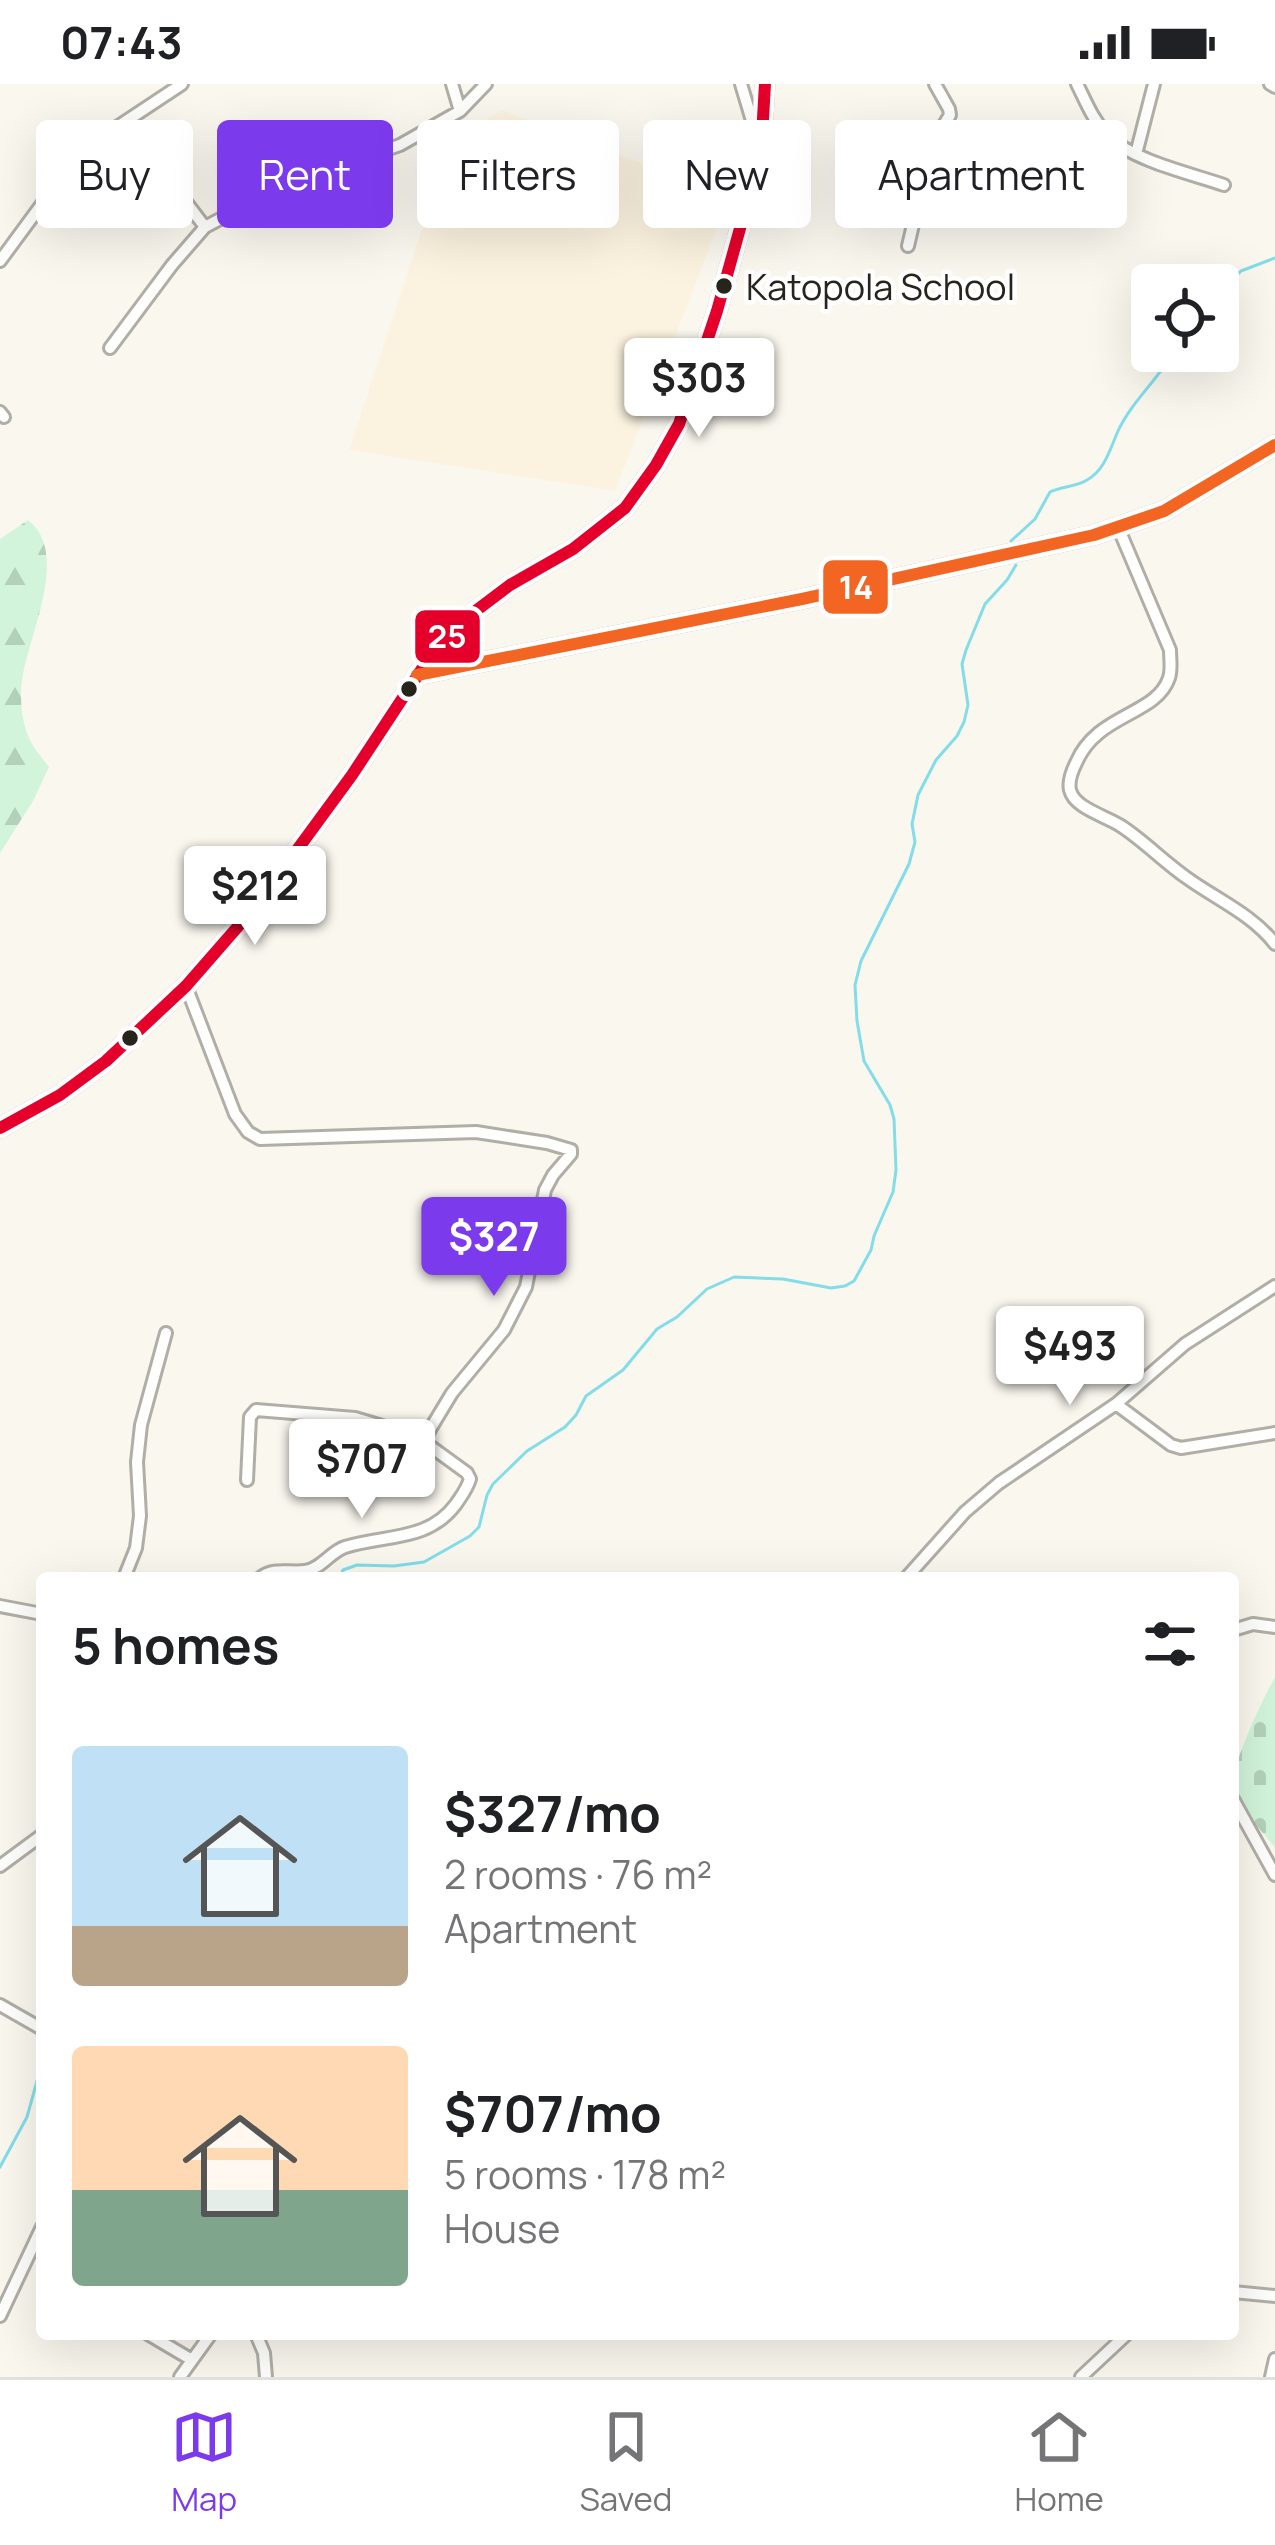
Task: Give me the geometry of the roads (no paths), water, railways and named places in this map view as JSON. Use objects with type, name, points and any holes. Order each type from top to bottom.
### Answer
[{"type":"street","points":[[130,120],[182,84]]},
{"type":"street","points":[[452,84],[460,111]]},
{"type":"street","points":[[110,348],[205,227],[284,185],[400,145],[460,111],[486,84]]},
{"type":"street","points":[[741,84],[751,120]]},
{"type":"street","points":[[763,120],[765,84]]},
{"type":"street","points":[[908,246],[932,144],[950,115],[935,84]]},
{"type":"street","points":[[1078,84],[1096,122],[1111,139],[1136,154],[1224,185]]},
{"type":"street","points":[[1136,154],[1154,84]]},
{"type":"street","points":[[193,211],[205,227]]},
{"type":"street","points":[[0,260],[36,212]]},
{"type":"street","points":[[0,1128],[60,1095],[106,1061],[186,986],[256,906],[352,775],[433,652],[461,622],[625,508],[679,424],[740,228]]},
{"type":"street","points":[[417,675],[1094,536],[1163,511],[1275,445]]},
{"type":"street","points":[[1118,527],[1169,650],[1171,670],[1161,692],[1095,733],[1085,745],[1069,784],[1071,795],[1256,923],[1275,944]]},
{"type":"street","points":[[186,986],[235,1114],[260,1139],[476,1132],[571,1150],[545,1190],[526,1287],[504,1330],[452,1393],[423,1441]]},
{"type":"street","points":[[911,1572],[965,1512],[999,1483],[1116,1404],[1185,1344],[1275,1286]]},
{"type":"street","points":[[126,1572],[136,1548],[140,1516],[136,1462],[140,1425],[166,1333]]},
{"type":"street","points":[[1116,1404],[1180,1448],[1275,1432]]},
{"type":"street","points":[[248,1480],[250,1417],[256,1409],[355,1418],[423,1441],[470,1479],[447,1517],[426,1530],[344,1548],[307,1571],[267,1572]]},
{"type":"street","points":[[0,1606],[36,1613]]},
{"type":"street","points":[[1239,1628],[1252,1624],[1275,1627]]},
{"type":"street","points":[[1239,1809],[1275,1875]]},
{"type":"street","points":[[0,1866],[36,1842]]},
{"type":"street","points":[[0,2005],[36,2025]]},
{"type":"street","points":[[0,2316],[36,2240]]},
{"type":"street","points":[[26,2261],[36,2267]]},
{"type":"street","points":[[1239,2293],[1275,2296]]},
{"type":"street","points":[[158,2340],[192,2360]]},
{"type":"street","points":[[180,2377],[207,2340]]},
{"type":"street","points":[[259,2340],[266,2377]]},
{"type":"street","points":[[1081,2377],[1121,2340]]},
{"type":"street","points":[[1270,2377],[1275,2360]]},
{"type":"waterway","points":[[1239,273],[1275,258]]},
{"type":"waterway","points":[[1011,541],[1035,519],[1050,492],[1083,482],[1098,471],[1124,420],[1160,372]]},
{"type":"waterway","points":[[342,1572],[357,1565],[424,1562],[470,1536],[479,1527],[493,1484],[527,1451],[565,1427],[586,1396],[623,1370],[657,1329],[707,1289],[734,1277],[831,1288],[854,1281],[893,1192],[896,1170],[894,1119],[864,1061],[855,985],[861,961],[909,864],[918,795],[964,722],[968,705],[962,664],[966,650],[985,604],[1016,565]]},
{"type":"waterway","points":[[0,2167],[27,2117],[36,2085]]},
{"type":"place","name":"Katopola School","points":[[724,286]]}]
